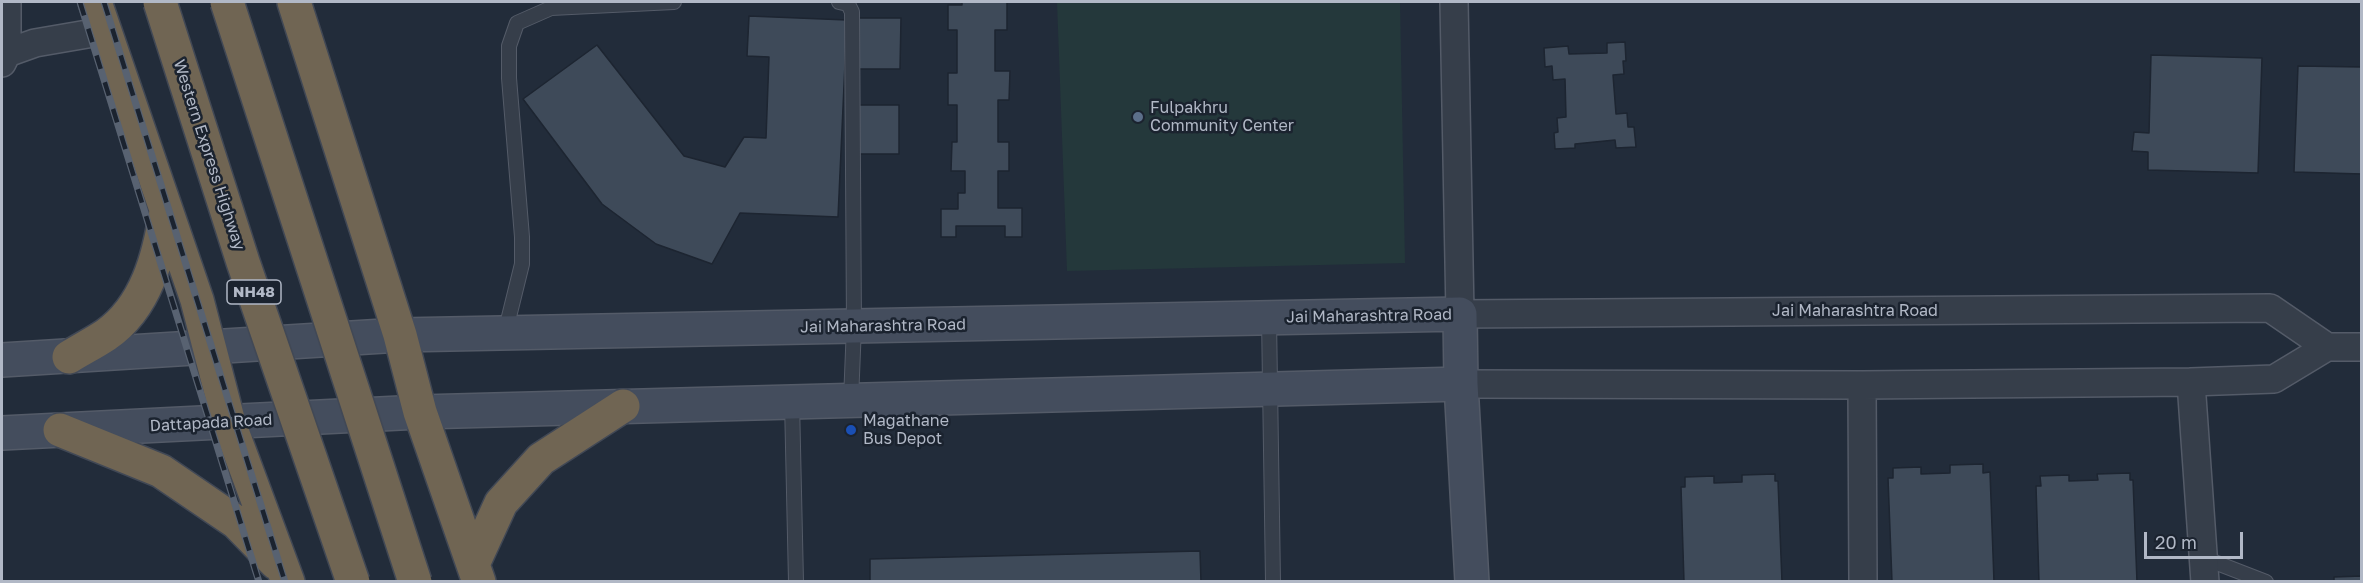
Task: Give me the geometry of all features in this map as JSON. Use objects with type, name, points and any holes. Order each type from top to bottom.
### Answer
[{"type":"highway","name":"Western Express Highway","points":[[160,2],[243,262],[353,582]]},
{"type":"highway","points":[[226,2],[415,582]]},
{"type":"highway","points":[[294,2],[399,335],[420,412],[476,573]]},
{"type":"highway","points":[[100,16],[211,348],[229,423],[286,578]]},
{"type":"highway","points":[[69,357],[108,333],[136,304],[150,278],[166,210]]},
{"type":"highway","points":[[476,573],[501,503],[541,459],[623,406]]},
{"type":"highway","points":[[60,430],[161,471],[236,522],[268,553],[286,578]]},
{"type":"street","points":[[7,2],[4,58],[100,16]]},
{"type":"street","points":[[1454,2],[1461,384],[1472,582]]},
{"type":"street","name":"Jai Maharashtra Road","points":[[2,360],[399,335],[1460,314],[2270,308],[2327,347]]},
{"type":"street","points":[[420,412],[1461,384],[1862,385],[2191,382],[2274,379],[2327,347],[2361,347]]},
{"type":"street","points":[[2191,382],[2204,570]]},
{"type":"street","points":[[1862,385],[1863,582]]},
{"type":"street","name":"Dattapada Road","points":[[2,433],[420,412]]},
{"type":"lane","points":[[505,333],[522,264],[522,237],[509,78],[509,46],[517,23],[551,8],[674,2]]},
{"type":"lane","points":[[839,2],[848,4],[852,12],[854,326],[851,400]]},
{"type":"lane","points":[[1269,318],[1273,582]]},
{"type":"lane","points":[[792,402],[796,582]]},
{"type":"lane","points":[[2204,570],[2266,582]]},
{"type":"green space","points":[[1057,2],[1400,2],[1405,263],[1067,271]]},
{"type":"building","points":[[962,2],[1007,2],[1007,30],[995,30],[995,71],[1010,71],[1009,100],[998,100],[998,142],[1009,142],[1009,171],[998,171],[998,208],[1022,208],[1022,237],[1005,237],[1005,226],[956,226],[956,237],[941,237],[941,209],[958,209],[958,193],[965,193],[965,171],[951,171],[952,142],[957,142],[957,105],[948,105],[948,73],[957,73],[957,30],[948,30],[948,5],[962,5]]},
{"type":"building","points":[[749,16],[847,20],[838,217],[740,213],[712,264],[656,244],[602,204],[523,99],[597,45],[684,156],[725,167],[744,137],[766,138],[769,57],[747,56]]},
{"type":"building","points":[[858,18],[901,18],[900,69],[858,69]]},
{"type":"building","points":[[1625,42],[1624,74],[1613,75],[1616,114],[1627,113],[1628,127],[1634,127],[1636,147],[1616,148],[1615,140],[1575,144],[1575,148],[1555,149],[1554,133],[1558,132],[1557,118],[1566,117],[1565,79],[1553,80],[1552,66],[1545,67],[1544,48],[1568,46],[1569,54],[1607,53],[1607,43]]},
{"type":"building","points":[[2151,55],[2262,58],[2258,173],[2148,170],[2148,152],[2132,151],[2134,132],[2149,133]]},
{"type":"building","points":[[2298,66],[2362,67],[2362,174],[2294,172]]},
{"type":"building","points":[[854,105],[899,105],[899,154],[854,154]]},
{"type":"building","points":[[1983,464],[1983,473],[1990,472],[1994,582],[1892,582],[1888,478],[1893,478],[1893,468],[1921,467],[1921,474],[1950,473],[1950,465]]},
{"type":"building","points":[[2130,473],[2130,480],[2133,480],[2137,582],[2039,582],[2036,486],[2041,486],[2040,476],[2069,475],[2069,481],[2098,480],[2097,474]]},
{"type":"building","points":[[1775,474],[1775,481],[1778,481],[1782,582],[1684,582],[1681,487],[1685,487],[1685,477],[1714,476],[1714,483],[1742,482],[1742,475]]},
{"type":"building","points":[[1200,551],[1201,582],[870,582],[870,559]]},
{"type":"building","points":[[2362,576],[2362,582],[2334,582],[2334,577]]},
{"type":"railway","points":[[80,2],[259,582]]},
{"type":"railway","points":[[104,2],[285,582]]},
{"type":"place","name":"Fulpakhru Community Center","points":[[1138,117]]},
{"type":"place","name":"Magathane Bus Depot","points":[[851,430]]}]
